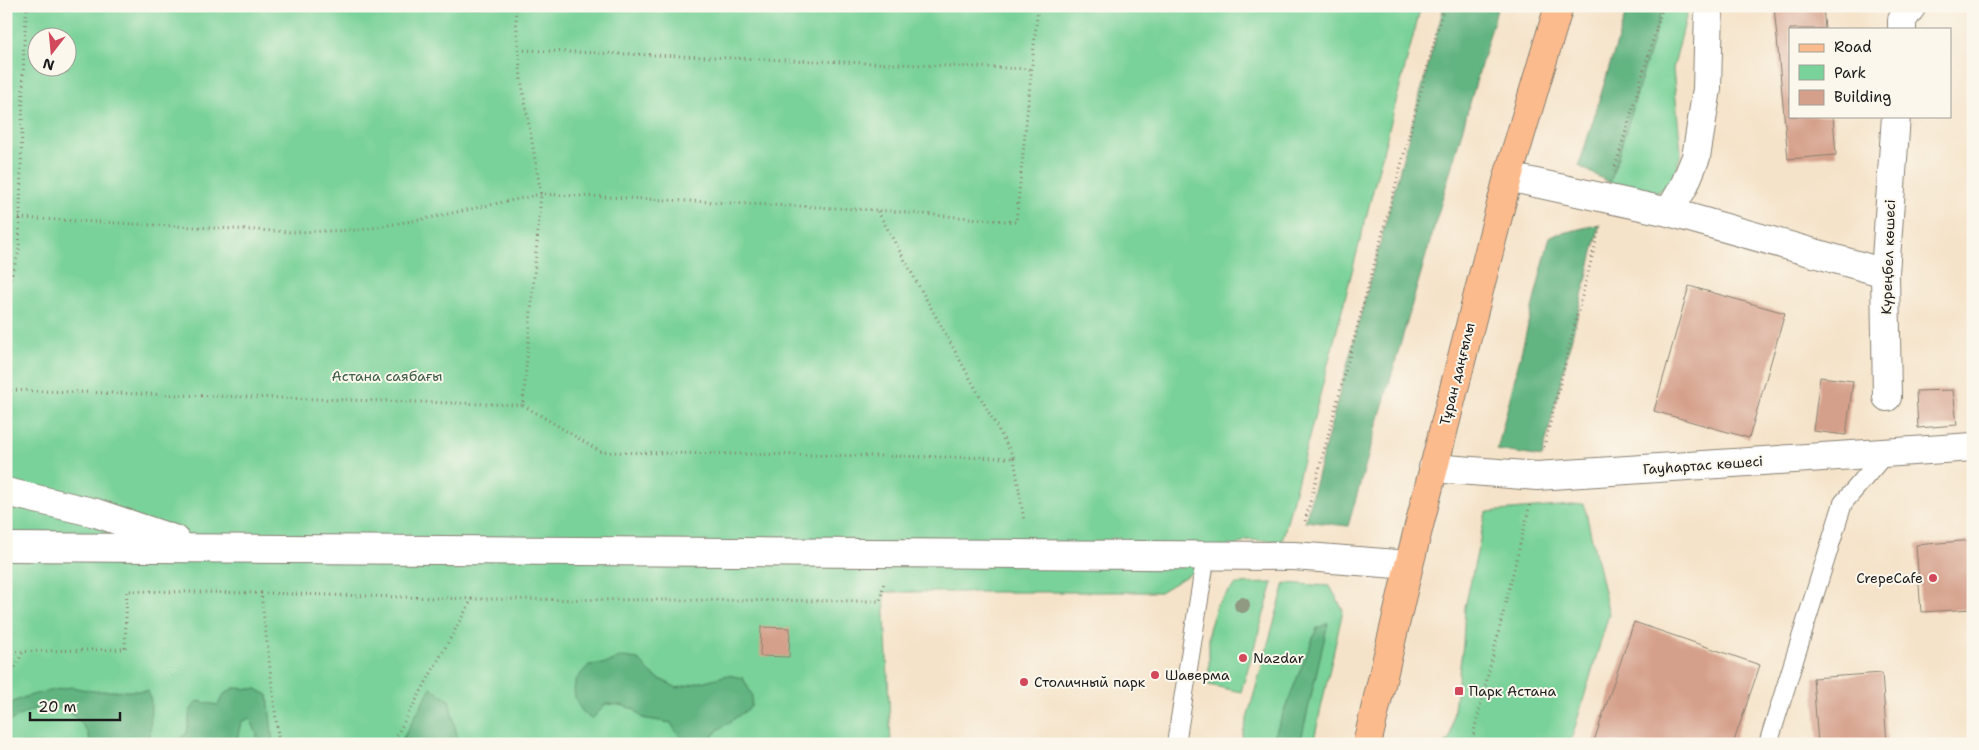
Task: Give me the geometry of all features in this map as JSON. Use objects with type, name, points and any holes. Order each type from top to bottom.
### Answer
[{"type":"main road","name":"Тұран даңғылы","points":[[1367,744],[1433,468],[1508,177],[1559,6]]},
{"type":"street","points":[[1669,212],[1684,186],[1696,157],[1707,89],[1709,6]]},
{"type":"street","points":[[1902,28],[1902,20],[1912,6]]},
{"type":"street","name":"Күреңбел көшесі","points":[[1887,397],[1885,273],[1896,118]]},
{"type":"street","points":[[1508,177],[1669,212],[1885,273]]},
{"type":"street","name":"Гауhартас көшесі","points":[[1433,468],[1537,476],[1973,447]]},
{"type":"street","points":[[6,492],[96,513],[201,548]]},
{"type":"street","points":[[6,547],[1294,556],[1409,565]]},
{"type":"lane","points":[[1768,744],[1843,503],[1885,454]]},
{"type":"lane","points":[[1176,744],[1206,555]]},
{"type":"path","points":[[6,293],[19,251],[24,43],[27,6]]},
{"type":"path","points":[[515,6],[521,79],[541,194],[523,405]]},
{"type":"path","points":[[19,218],[292,232],[360,230],[429,218],[541,194],[877,210],[1016,222],[1038,6]]},
{"type":"path","points":[[1305,521],[1444,6]]},
{"type":"path","points":[[1471,744],[1606,198],[1663,6]]},
{"type":"path","points":[[519,50],[1031,69]]},
{"type":"path","points":[[877,210],[1014,458],[1024,521]]},
{"type":"path","points":[[6,390],[523,405],[601,452],[1014,458]]},
{"type":"path","points":[[6,652],[126,649],[127,591],[472,600],[880,601],[886,573]]},
{"type":"path","points":[[261,593],[279,744]]},
{"type":"path","points":[[392,744],[472,600]]},
{"type":"path","points":[[6,685],[23,652]]},
{"type":"green space","name":"Астана саябағы","points":[[6,6],[1421,6],[1282,541],[1246,540],[1160,592],[884,592],[891,744],[6,744]]},
{"type":"green space","points":[[1444,6],[1498,6],[1348,526],[1305,521]]},
{"type":"green space","points":[[1628,6],[1663,6],[1610,183],[1579,166]]},
{"type":"green space","points":[[1663,6],[1689,6],[1673,69],[1681,152],[1673,184],[1645,197],[1610,183]]},
{"type":"green space","points":[[1600,224],[1542,457],[1497,450],[1550,236]]},
{"type":"green space","points":[[1584,504],[1609,614],[1570,744],[1445,744],[1450,738],[1463,644],[1465,607],[1486,512]]},
{"type":"green space","points":[[1273,583],[1241,692],[1209,685],[1209,629],[1217,604],[1236,584]]},
{"type":"green space","points":[[1285,583],[1330,586],[1343,610],[1313,744],[1240,744]]},
{"type":"green space","points":[[1328,623],[1300,744],[1271,744],[1317,628]]},
{"type":"green space","points":[[620,657],[639,661],[656,677],[677,688],[728,675],[743,678],[752,695],[751,707],[718,730],[706,744],[688,742],[681,738],[671,723],[642,718],[634,709],[620,705],[606,704],[592,719],[577,703],[574,692],[576,681],[589,665],[608,663]]},
{"type":"green space","points":[[71,687],[92,691],[148,691],[151,701],[150,744],[91,744],[87,732],[81,723],[66,711],[57,707],[40,707],[6,723],[6,706],[13,702]]},
{"type":"green space","points":[[431,687],[449,700],[459,744],[400,744]]},
{"type":"green space","points":[[234,688],[256,689],[268,695],[273,744],[256,744],[257,734],[250,718],[241,722],[236,744],[172,744],[187,733],[190,711],[197,701],[218,705],[223,695]]},
{"type":"building","points":[[1774,6],[1823,6],[1825,28],[1789,28],[1789,118],[1833,118],[1836,155],[1788,159]]},
{"type":"building","points":[[1689,286],[1785,313],[1749,438],[1654,411]]},
{"type":"building","points":[[1820,377],[1853,381],[1846,435],[1813,431]]},
{"type":"building","points":[[1953,390],[1957,425],[1918,428],[1916,391]]},
{"type":"building","points":[[1973,540],[1973,609],[1921,612],[1916,545]]},
{"type":"building","points":[[1634,622],[1760,665],[1733,744],[1593,744]]},
{"type":"building","points":[[761,627],[790,628],[789,657],[760,656]]},
{"type":"building","points":[[1882,673],[1887,744],[1818,744],[1813,678]]},
{"type":"place","name":"CrepeCafe","points":[[1933,578]]},
{"type":"place","name":"Nazdar","points":[[1243,658]]},
{"type":"place","name":"Шаверма","points":[[1155,675]]},
{"type":"place","name":"Столичный парк","points":[[1024,682]]},
{"type":"place","name":"Парк Астана","points":[[1459,691]]}]
